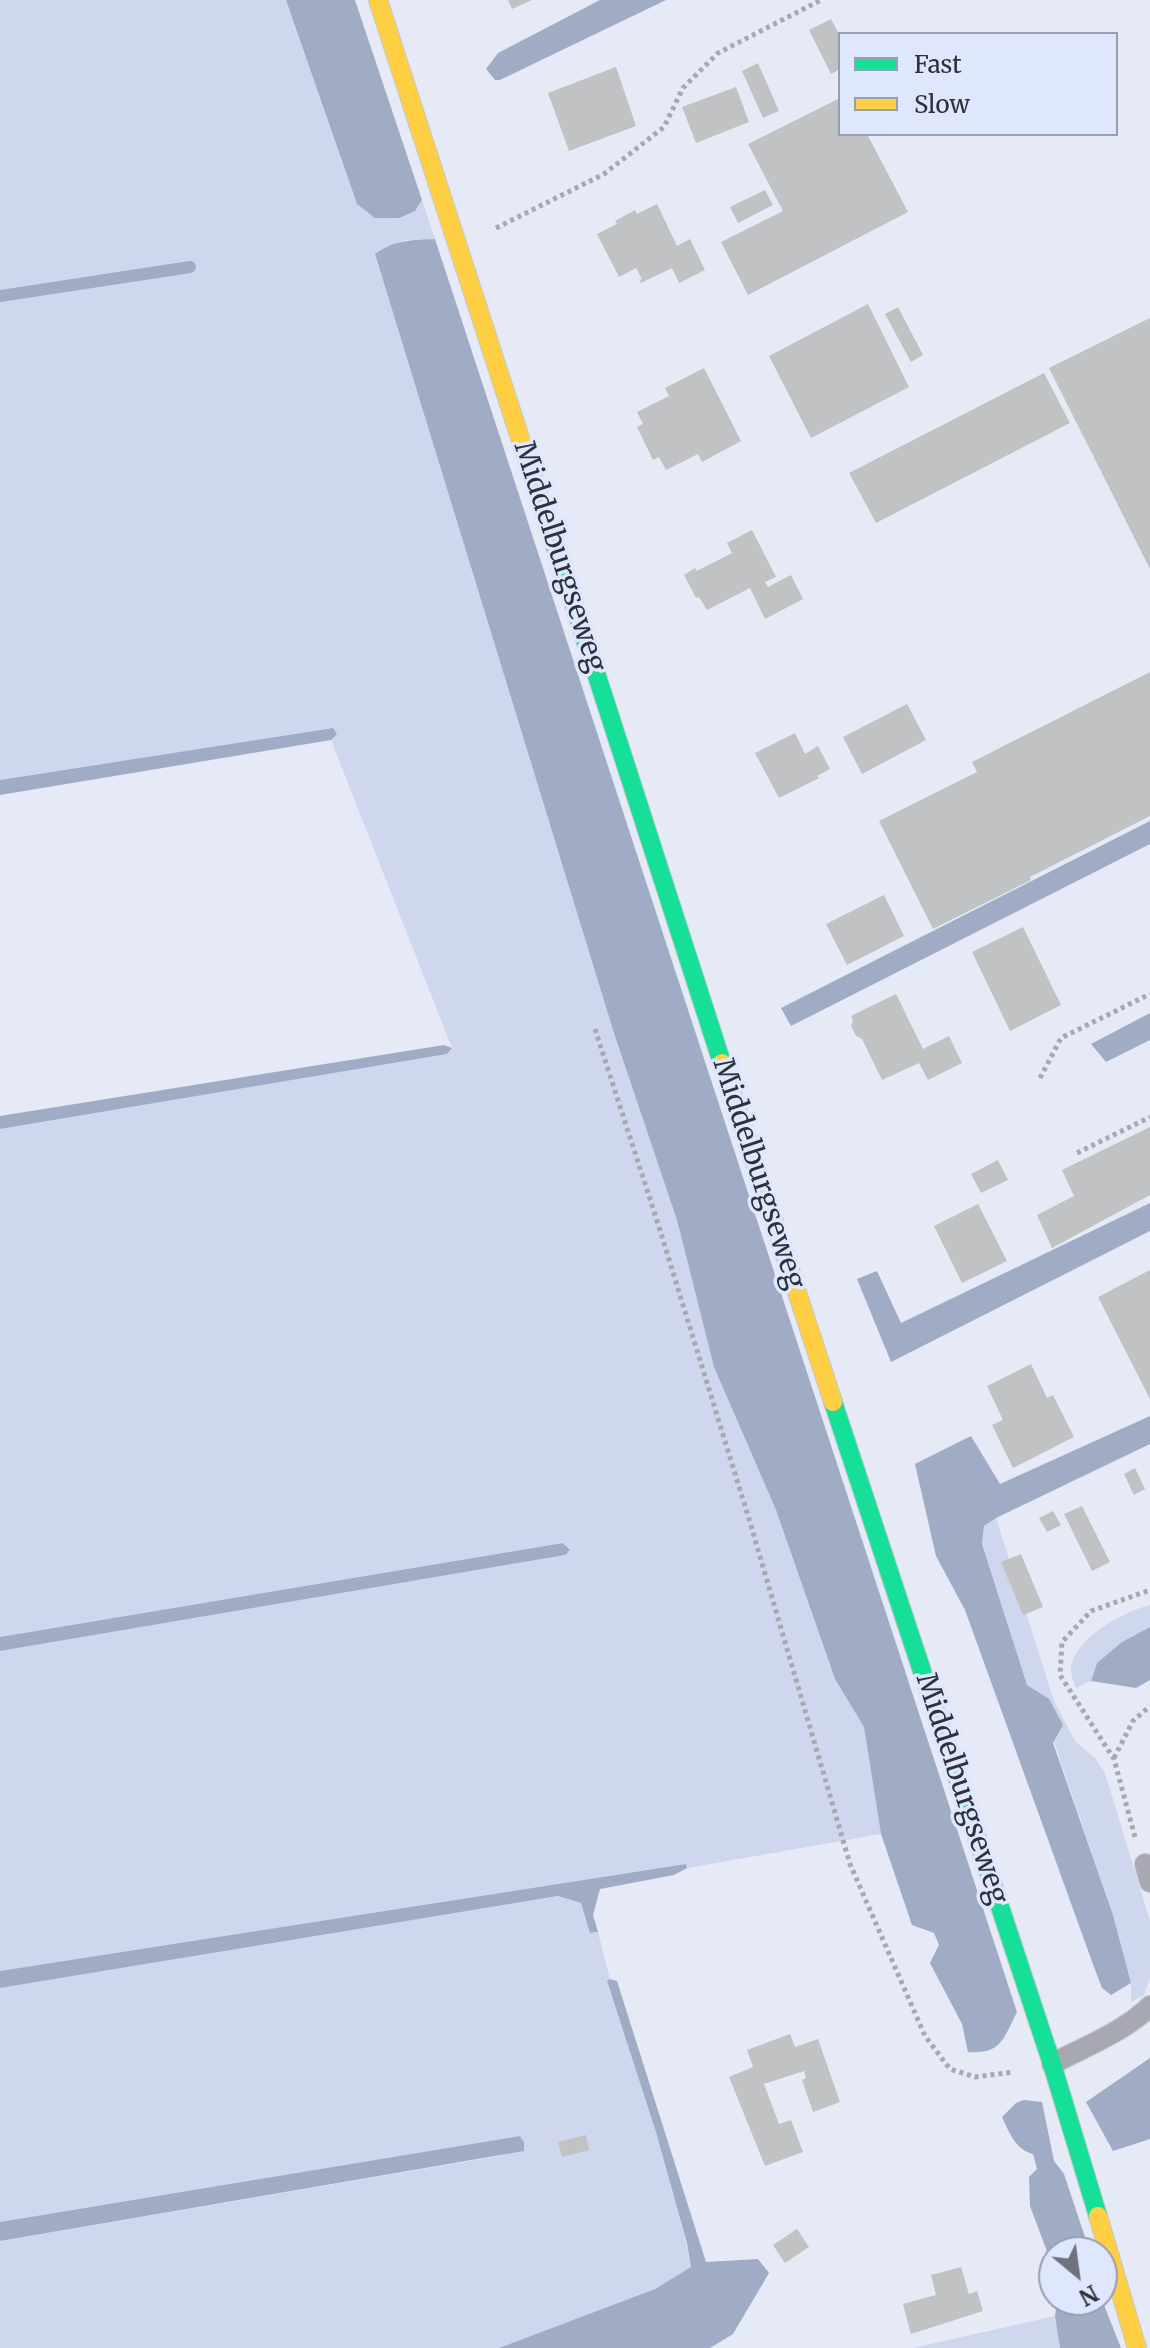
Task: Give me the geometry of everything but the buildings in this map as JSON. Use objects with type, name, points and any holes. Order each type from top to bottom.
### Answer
[{"type":"street","name":"Middelburgseweg","points":[[378,0],[792,1280],[1052,2064],[1137,2348]]},
{"type":"lane","points":[[1052,2064],[1119,2028],[1150,2006]]},
{"type":"path","points":[[459,247],[604,174],[664,127],[683,88],[718,53],[821,0]]},
{"type":"path","points":[[1040,1078],[1061,1038],[1150,994]]},
{"type":"path","points":[[595,1029],[745,1505],[850,1864],[925,2036],[950,2069],[975,2077],[1052,2064]]},
{"type":"path","points":[[1077,1153],[1150,1117]]},
{"type":"path","points":[[1148,1873],[1130,1823],[1114,1759],[1060,1675],[1062,1642],[1091,1611],[1150,1590]]},
{"type":"path","points":[[1114,1759],[1133,1721],[1150,1706]]},
{"type":"shaded area","points":[[0,0],[286,0],[357,204],[422,200],[435,239],[405,240],[375,255],[677,1220],[714,1367],[776,1510],[835,1679],[864,1727],[881,1834],[687,1868],[686,1864],[0,1971],[0,1651],[565,1555],[563,1543],[0,1637],[0,1129],[447,1054],[452,1048],[331,740],[337,734],[333,728],[0,780]]},
{"type":"shaded area","points":[[286,0],[355,0],[422,200],[415,211],[399,218],[375,218],[357,204]]},
{"type":"shaded area","points":[[600,0],[666,0],[500,80],[495,80],[486,69],[498,53]]},
{"type":"shaded area","points":[[435,239],[1017,2012],[1000,2043],[988,2050],[968,2052],[962,2024],[930,1963],[939,1945],[934,1933],[912,1925],[881,1834],[864,1727],[835,1679],[776,1510],[714,1367],[677,1220],[614,1033],[375,254],[396,243]]},
{"type":"shaded area","points":[[333,728],[337,734],[331,740],[0,795],[0,780]]},
{"type":"shaded area","points":[[1150,821],[1150,844],[791,1026],[781,1008]]},
{"type":"shaded area","points":[[1150,1013],[1150,1040],[1106,1062],[1091,1044]]},
{"type":"shaded area","points":[[444,1045],[452,1048],[447,1054],[0,1129],[0,1116]]},
{"type":"shaded area","points":[[1150,1203],[1150,1231],[891,1362],[857,1279],[877,1271],[901,1323]]},
{"type":"shaded area","points":[[1150,1416],[1150,1444],[996,1518],[984,1526],[982,1544],[1027,1685],[1049,1699],[1063,1725],[1053,1743],[1113,1915],[1131,1983],[1111,1995],[1102,1988],[1094,1967],[965,1610],[936,1556],[915,1464],[971,1436],[1000,1484]]},
{"type":"shaded area","points":[[996,1518],[1054,1701],[1075,1741],[1095,1758],[1105,1773],[1150,1921],[1150,1978],[1144,1995],[1131,2002],[1131,1983],[1113,1915],[1037,1692],[1027,1685],[982,1544],[984,1526]]},
{"type":"shaded area","points":[[563,1543],[570,1550],[565,1555],[0,1651],[0,1637]]},
{"type":"shaded area","points":[[1150,1605],[1150,1627],[1122,1642],[1097,1663],[1091,1681],[1076,1688],[1071,1670],[1080,1648],[1113,1620]]},
{"type":"shaded area","points":[[1150,1627],[1150,1680],[1136,1688],[1091,1681],[1097,1663],[1122,1642]]},
{"type":"shaded area","points":[[686,1864],[687,1868],[674,1875],[600,1889],[593,1915],[598,1932],[590,1933],[581,1903],[558,1896],[0,1988],[0,1971]]},
{"type":"shaded area","points":[[558,1896],[581,1903],[590,1933],[598,1932],[610,1979],[607,1982],[665,2159],[691,2267],[655,2289],[499,2348],[0,2348],[0,2241],[500,2156],[524,2142],[520,2136],[0,2222],[0,1988]]},
{"type":"shaded area","points":[[607,1981],[617,1981],[706,2262],[758,2259],[769,2273],[733,2334],[710,2348],[499,2348],[655,2289],[691,2267],[656,2132]]},
{"type":"shaded area","points":[[1150,2058],[1150,2139],[1113,2151],[1086,2102]]},
{"type":"shaded area","points":[[1024,2100],[1042,2102],[1054,2161],[1064,2174],[1085,2236],[1041,2236],[1030,2206],[1029,2177],[1037,2169],[1033,2154],[1017,2145],[1002,2117],[1016,2103]]},
{"type":"shaded area","points":[[520,2136],[524,2151],[0,2241],[0,2222]]},
{"type":"shaded area","points":[[1055,2316],[1060,2348],[913,2348]]},
{"type":"shaded area","points":[[1055,2316],[1108,2316],[1121,2348],[1060,2348]]},
{"type":"waterway","points":[[0,296],[190,267]]},
{"type":"traffic: fast","points":[[533,478],[722,1063]]},
{"type":"traffic: fast","points":[[833,1402],[1052,2064],[1098,2216]]},
{"type":"traffic: slow","points":[[378,0],[533,478]]},
{"type":"traffic: slow","points":[[722,1063],[833,1402]]},
{"type":"traffic: slow","points":[[1098,2216],[1137,2348]]}]
